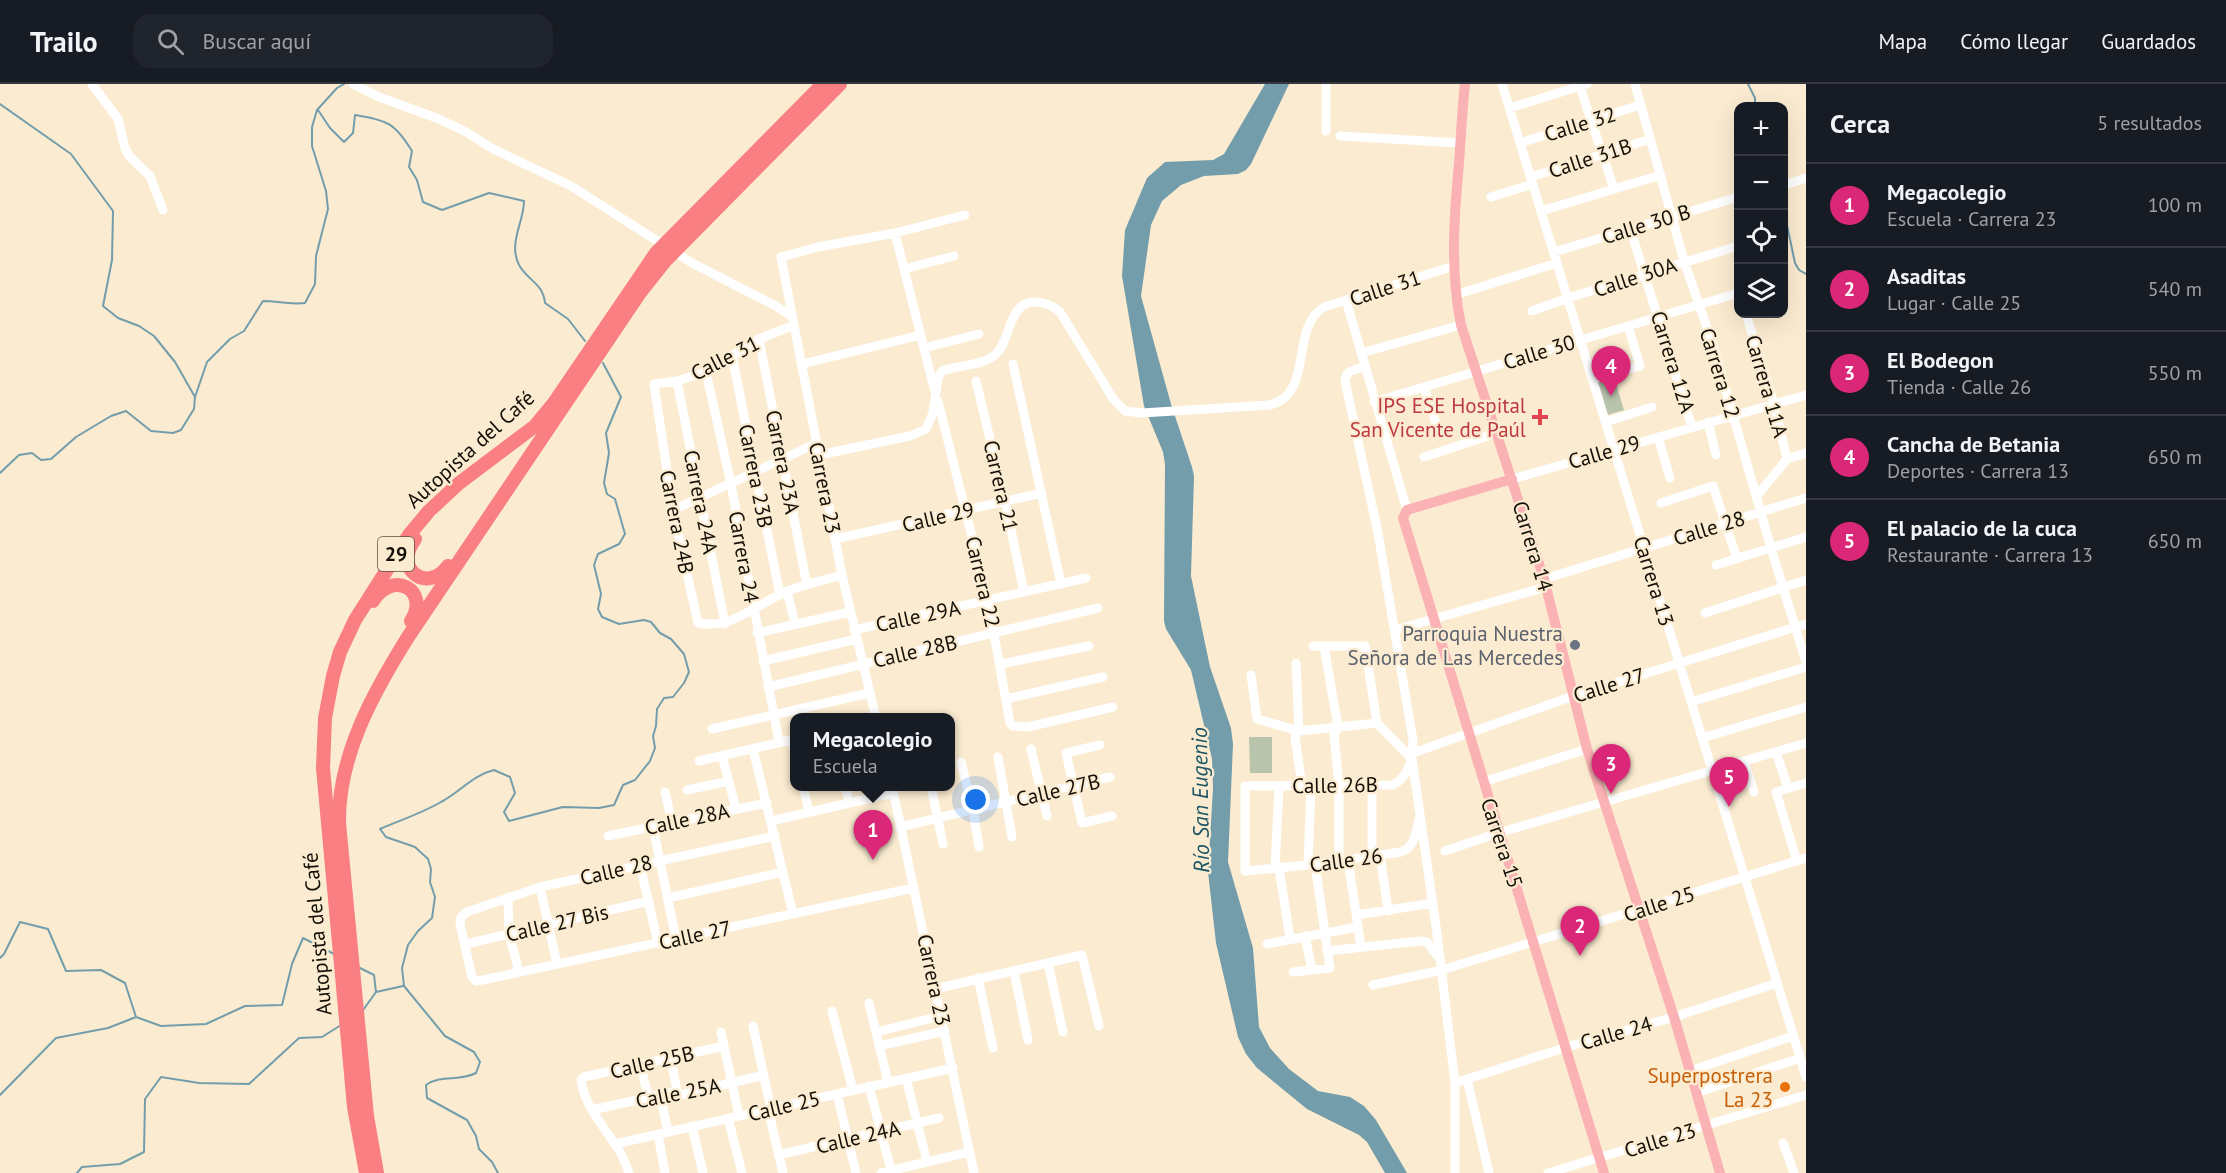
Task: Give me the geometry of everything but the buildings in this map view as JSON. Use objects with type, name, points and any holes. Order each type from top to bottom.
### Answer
[{"type":"highway","name":"Autopista del Café","points":[[366,1173],[357,1135],[352,1096],[324,785],[324,734],[330,691],[340,652],[355,620],[409,535],[458,484],[535,426],[554,403],[656,254],[823,84]]},
{"type":"highway","name":"Autopista del Café","points":[[377,1173],[367,1116],[339,824],[342,778],[355,739],[397,654],[655,273],[840,84]]},
{"type":"highway","points":[[503,450],[419,533],[407,552],[407,563],[410,569],[428,579],[441,574],[489,505],[520,471]]},
{"type":"highway","points":[[324,734],[327,712],[355,635],[379,592],[389,585],[404,586],[415,595],[417,610],[385,664],[355,739]]},
{"type":"main road","name":"Carrera 14","points":[[1465,84],[1454,266],[1455,295],[1461,325],[1545,583],[1587,748],[1674,1017],[1720,1173]]},
{"type":"main road","name":"Calle 29","points":[[1405,511],[1512,479]]},
{"type":"main road","name":"Carrera 15","points":[[1405,511],[1404,524],[1604,1173]]},
{"type":"street","points":[[92,84],[118,119],[125,148],[130,157],[150,176],[163,210]]},
{"type":"street","points":[[353,84],[379,97],[439,119],[493,149],[571,186],[692,262],[768,302],[793,321]]},
{"type":"street","points":[[1326,84],[1326,131]]},
{"type":"street","name":"Carrera 13","points":[[1502,84],[1806,1077]]},
{"type":"street","name":"Carrera 12","points":[[1635,84],[1684,261],[1734,415],[1756,497],[1806,662]]},
{"type":"street","points":[[1509,108],[1582,85],[1591,121],[1614,189]]},
{"type":"street","name":"Calle 32","points":[[1520,143],[1641,105]]},
{"type":"street","points":[[1340,135],[1460,143]]},
{"type":"street","name":"Calle 31B","points":[[1491,197],[1602,154],[1650,139]]},
{"type":"street","points":[[1541,211],[1660,175]]},
{"type":"street","points":[[1788,184],[1806,177]]},
{"type":"street","name":"Calle 30 B","points":[[1554,252],[1734,198]]},
{"type":"street","points":[[895,233],[966,215]]},
{"type":"street","name":"Carrera 12A","points":[[1630,228],[1692,427]]},
{"type":"street","name":"Carrera 23","points":[[875,713],[842,575],[781,257],[818,247],[895,233]]},
{"type":"street","name":"Carrera 22","points":[[895,233],[988,601],[1010,723],[1017,728],[1028,727],[1113,707]]},
{"type":"street","name":"Calle 30A","points":[[1532,311],[1684,261],[1734,247]]},
{"type":"street","points":[[904,268],[954,256]]},
{"type":"street","points":[[1455,295],[1557,263]]},
{"type":"street","name":"Calle 31","points":[[936,393],[938,378],[942,371],[988,359],[996,354],[1003,345],[1015,314],[1021,306],[1030,302],[1043,302],[1060,312],[1118,406],[1125,411],[1142,413],[1269,405],[1283,400],[1291,393],[1296,383],[1310,322],[1316,311],[1454,266]]},
{"type":"street","name":"Calle 30","points":[[1374,402],[1734,294]]},
{"type":"street","name":"Carrera 15","points":[[1346,300],[1405,511]]},
{"type":"street","name":"Carrera 11A","points":[[1747,318],[1774,404],[1787,459]]},
{"type":"street","name":"Calle 31","points":[[654,384],[677,381],[706,372],[793,321]]},
{"type":"street","points":[[1360,353],[1461,325]]},
{"type":"street","points":[[1592,379],[1640,366],[1628,326]]},
{"type":"street","points":[[924,348],[979,334]]},
{"type":"street","points":[[802,364],[921,335]]},
{"type":"street","name":"Carrera 23A","points":[[759,339],[807,585]]},
{"type":"street","name":"Carrera 23B","points":[[732,356],[755,472],[783,593],[795,624]]},
{"type":"street","points":[[1013,364],[1061,584]]},
{"type":"street","points":[[1364,367],[1349,371],[1345,381],[1378,533],[1409,716],[1412,756],[1455,1083],[1455,1173]]},
{"type":"street","name":"Carrera 24","points":[[706,372],[731,484],[779,742]]},
{"type":"street","name":"Carrera 24A","points":[[677,381],[725,624]]},
{"type":"street","name":"Carrera 21","points":[[976,381],[1024,592]]},
{"type":"street","name":"Carrera 24B","points":[[654,384],[673,510],[698,623],[710,626],[725,624]]},
{"type":"street","points":[[1424,387],[1439,432]]},
{"type":"street","points":[[819,455],[919,433],[931,422],[936,393]]},
{"type":"street","name":"Calle 29","points":[[1512,479],[1806,395]]},
{"type":"street","points":[[1606,422],[1652,407]]},
{"type":"street","name":"Carrera 12A","points":[[1708,422],[1716,455]]},
{"type":"street","points":[[1425,457],[1497,434]]},
{"type":"street","points":[[1658,437],[1670,478]]},
{"type":"street","points":[[673,510],[817,443]]},
{"type":"street","points":[[1756,497],[1787,459],[1806,453]]},
{"type":"street","points":[[1660,503],[1713,486],[1737,559]]},
{"type":"street","name":"Calle 29","points":[[835,539],[1042,493]]},
{"type":"street","name":"Calle 28","points":[[1402,628],[1545,583],[1644,548],[1806,498]]},
{"type":"street","points":[[1716,565],[1806,537]]},
{"type":"street","points":[[725,624],[783,593],[842,575]]},
{"type":"street","name":"Calle 29A","points":[[855,635],[1086,578]]},
{"type":"street","points":[[1705,613],[1806,580]]},
{"type":"street","name":"Calle 28B","points":[[768,687],[1098,608]]},
{"type":"street","name":"Calle 29A","points":[[757,633],[850,612]]},
{"type":"street","name":"Calle 27","points":[[1412,756],[1468,733],[1574,696],[1806,624]]},
{"type":"street","points":[[763,661],[855,635]]},
{"type":"street","points":[[1000,664],[1089,646]]},
{"type":"street","points":[[1313,646],[1365,646],[1377,723],[1412,756]]},
{"type":"street","points":[[1324,646],[1338,727],[1334,735],[1344,860],[1361,947]]},
{"type":"street","points":[[1293,972],[1330,968],[1312,865],[1307,786],[1295,737],[1299,731],[1296,663]]},
{"type":"street","points":[[1691,702],[1806,667]]},
{"type":"street","points":[[1251,675],[1257,719],[1299,731],[1377,723]]},
{"type":"street","points":[[1006,699],[1103,677]]},
{"type":"street","points":[[712,729],[869,693]]},
{"type":"street","points":[[1702,738],[1806,707]]},
{"type":"street","points":[[699,762],[790,740]]},
{"type":"street","points":[[1445,851],[1498,833],[1806,743]]},
{"type":"street","points":[[1100,745],[1065,753],[1082,823],[1112,816]]},
{"type":"street","points":[[1483,782],[1587,748]]},
{"type":"street","points":[[753,749],[793,914]]},
{"type":"street","points":[[1032,749],[1047,816]]},
{"type":"street","points":[[1776,752],[1786,782]]},
{"type":"street","points":[[722,756],[736,809]]},
{"type":"street","name":"Calle 26B","points":[[1245,871],[1245,786],[1393,784],[1400,781],[1412,756]]},
{"type":"street","points":[[998,757],[1012,837]]},
{"type":"street","points":[[1744,761],[1754,792]]},
{"type":"street","points":[[961,762],[979,847]]},
{"type":"street","name":"Calle 27B","points":[[900,827],[1110,777]]},
{"type":"street","points":[[687,790],[729,781]]},
{"type":"street","points":[[1802,860],[1776,792],[1806,783]]},
{"type":"street","points":[[1279,786],[1277,868],[1290,938]]},
{"type":"street","points":[[1372,786],[1376,856],[1388,911]]},
{"type":"street","points":[[804,791],[809,812]]},
{"type":"street","points":[[846,791],[849,803]]},
{"type":"street","points":[[771,821],[849,803],[889,791]]},
{"type":"street","name":"Carrera 23","points":[[892,791],[974,1173]]},
{"type":"street","points":[[932,791],[943,844]]},
{"type":"street","points":[[665,792],[672,822]]},
{"type":"street","name":"Calle 28A","points":[[608,836],[767,803]]},
{"type":"street","name":"Calle 26","points":[[1245,871],[1312,865],[1408,850],[1415,837],[1420,814]]},
{"type":"street","points":[[653,826],[676,939]]},
{"type":"street","name":"Calle 28","points":[[465,944],[460,924],[461,917],[466,912],[507,897],[540,887],[775,836]]},
{"type":"street","name":"Calle 25","points":[[1373,985],[1534,943],[1802,860]]},
{"type":"street","points":[[640,865],[658,943]]},
{"type":"street","points":[[668,898],[783,872]]},
{"type":"street","points":[[540,887],[557,964]]},
{"type":"street","name":"Calle 27","points":[[465,944],[472,977],[476,981],[914,888]]},
{"type":"street","points":[[507,897],[509,934],[519,972]]},
{"type":"street","name":"Calle 27 Bis","points":[[465,944],[648,902]]},
{"type":"street","points":[[1356,915],[1433,903]]},
{"type":"street","points":[[1267,944],[1358,927]]},
{"type":"street","points":[[1305,936],[1312,970]]},
{"type":"street","points":[[1327,951],[1427,942],[1441,966]]},
{"type":"street","points":[[935,989],[1080,956],[1084,957],[1099,1026]]},
{"type":"street","points":[[1048,963],[1063,1032]]},
{"type":"street","points":[[1014,971],[1028,1040]]},
{"type":"street","points":[[978,978],[993,1048]]},
{"type":"street","name":"Calle 24","points":[[1455,1083],[1566,1047],[1674,1017],[1777,983]]},
{"type":"street","points":[[869,1003],[888,1082]]},
{"type":"street","points":[[832,1011],[853,1090]]},
{"type":"street","points":[[876,1032],[941,1016]]},
{"type":"street","points":[[753,1026],[783,1173]]},
{"type":"street","points":[[879,1046],[945,1031]]},
{"type":"street","points":[[721,1032],[739,1116]]},
{"type":"street","points":[[1690,1071],[1793,1036]]},
{"type":"street","name":"Calle 25B","points":[[592,1110],[581,1080],[584,1077],[724,1046]]},
{"type":"street","points":[[1696,1093],[1800,1058]]},
{"type":"street","points":[[671,1059],[677,1091]]},
{"type":"street","points":[[640,1065],[648,1098]]},
{"type":"street","name":"Calle 25","points":[[615,1144],[953,1068]]},
{"type":"street","name":"Calle 25A","points":[[592,1110],[677,1091],[680,1095],[764,1075]]},
{"type":"street","points":[[906,1078],[923,1166]]},
{"type":"street","points":[[1467,1079],[1489,1173]]},
{"type":"street","points":[[869,1086],[891,1170]]},
{"type":"street","points":[[837,1094],[856,1173]]},
{"type":"street","points":[[660,1095],[666,1173]]},
{"type":"street","name":"Calle 23","points":[[1548,1173],[1806,1095]]},
{"type":"street","points":[[592,1110],[615,1144],[629,1173]]},
{"type":"street","points":[[728,1118],[742,1173]]},
{"type":"street","name":"Calle 24A","points":[[778,1155],[939,1118]]},
{"type":"street","points":[[692,1126],[703,1173]]},
{"type":"street","points":[[1784,1143],[1794,1173]]},
{"type":"street","points":[[881,1173],[923,1166],[969,1152]]},
{"type":"green space","points":[[1614,377],[1624,410],[1607,415],[1598,382]]},
{"type":"green space","points":[[1249,737],[1272,737],[1272,773],[1250,773]]},
{"type":"water","name":"Río San Eugenio","points":[[1265,84],[1289,84],[1246,170],[1238,174],[1204,176],[1181,185],[1162,201],[1151,225],[1141,296],[1194,476],[1191,576],[1210,667],[1231,728],[1233,744],[1228,862],[1253,948],[1259,1027],[1270,1048],[1289,1069],[1318,1091],[1350,1097],[1364,1106],[1376,1120],[1407,1173],[1385,1173],[1367,1142],[1359,1135],[1307,1109],[1257,1068],[1246,1054],[1238,1037],[1216,943],[1208,872],[1213,788],[1212,759],[1191,670],[1166,629],[1164,621],[1165,464],[1163,452],[1144,406],[1122,276],[1125,230],[1147,178],[1165,162],[1213,160],[1224,154]]},
{"type":"waterway","points":[[0,473],[19,455],[32,453],[41,460],[51,459],[76,437],[111,416],[126,411],[151,431],[173,433],[181,430],[194,409],[195,397],[207,362],[230,339],[244,331],[263,301],[305,303],[315,284],[316,256],[328,209],[326,191],[312,146],[312,127],[317,110],[337,88],[344,84]]},
{"type":"waterway","points":[[1748,84],[1755,102]]},
{"type":"waterway","points":[[0,104],[71,154],[113,211],[112,260],[103,306],[118,318],[139,326],[154,336],[175,362],[195,397]]},
{"type":"waterway","points":[[318,110],[330,128],[344,142],[353,133],[355,115],[383,121],[395,128],[412,151],[409,167],[417,180],[423,202],[442,210],[489,193],[524,201],[515,249],[519,265],[538,286],[545,303],[568,319],[585,341]]},
{"type":"waterway","points":[[1788,230],[1795,263],[1799,270],[1806,274]]},
{"type":"waterway","points":[[498,1173],[492,1162],[479,1149],[476,1136],[467,1120],[427,1098],[426,1085],[438,1080],[470,1076],[476,1073],[480,1062],[474,1052],[445,1036],[404,986],[402,968],[408,945],[418,931],[432,918],[435,897],[430,882],[431,869],[428,859],[415,847],[386,837],[380,829],[434,806],[486,772],[494,770],[510,777],[515,793],[504,812],[509,821],[563,807],[599,808],[614,805],[623,785],[635,780],[650,761],[655,748],[653,736],[657,709],[664,698],[673,697],[689,672],[684,654],[651,622],[644,620],[619,624],[602,617],[598,609],[601,594],[594,565],[598,554],[619,544],[625,534],[615,499],[607,494],[604,483],[609,453],[606,433],[621,397],[603,363]]},
{"type":"waterway","points":[[0,958],[20,922],[48,929],[66,971],[101,970],[125,983],[136,1017],[161,1026],[206,1024],[245,1006],[282,1005],[292,964],[303,938],[334,954]]},
{"type":"waterway","points":[[358,967],[374,975],[376,992]]},
{"type":"waterway","points":[[361,1013],[376,992],[403,986]]},
{"type":"waterway","points":[[0,1095],[56,1038],[108,1028],[136,1017]]},
{"type":"waterway","points":[[77,1173],[82,1167],[120,1164],[144,1152],[145,1099],[161,1077],[199,1083],[249,1084],[299,1038],[322,1037],[341,1025]]},
{"type":"place","name":"Cancha de Betania","points":[[1611,396]]},
{"type":"place","name":"IPS ESE Hospital San Vicente de Paúl","points":[[1540,417]]},
{"type":"place","name":"Parroquia Nuestra Señora de Las Mercedes","points":[[1575,645]]},
{"type":"place","name":"El Bodegon","points":[[1611,794]]},
{"type":"place","name":"El palacio de la cuca","points":[[1729,807]]},
{"type":"place","name":"Megacolegio","points":[[873,860]]},
{"type":"place","name":"Asaditas","points":[[1580,956]]},
{"type":"place","name":"Superpostrera La 23","points":[[1785,1087]]}]
